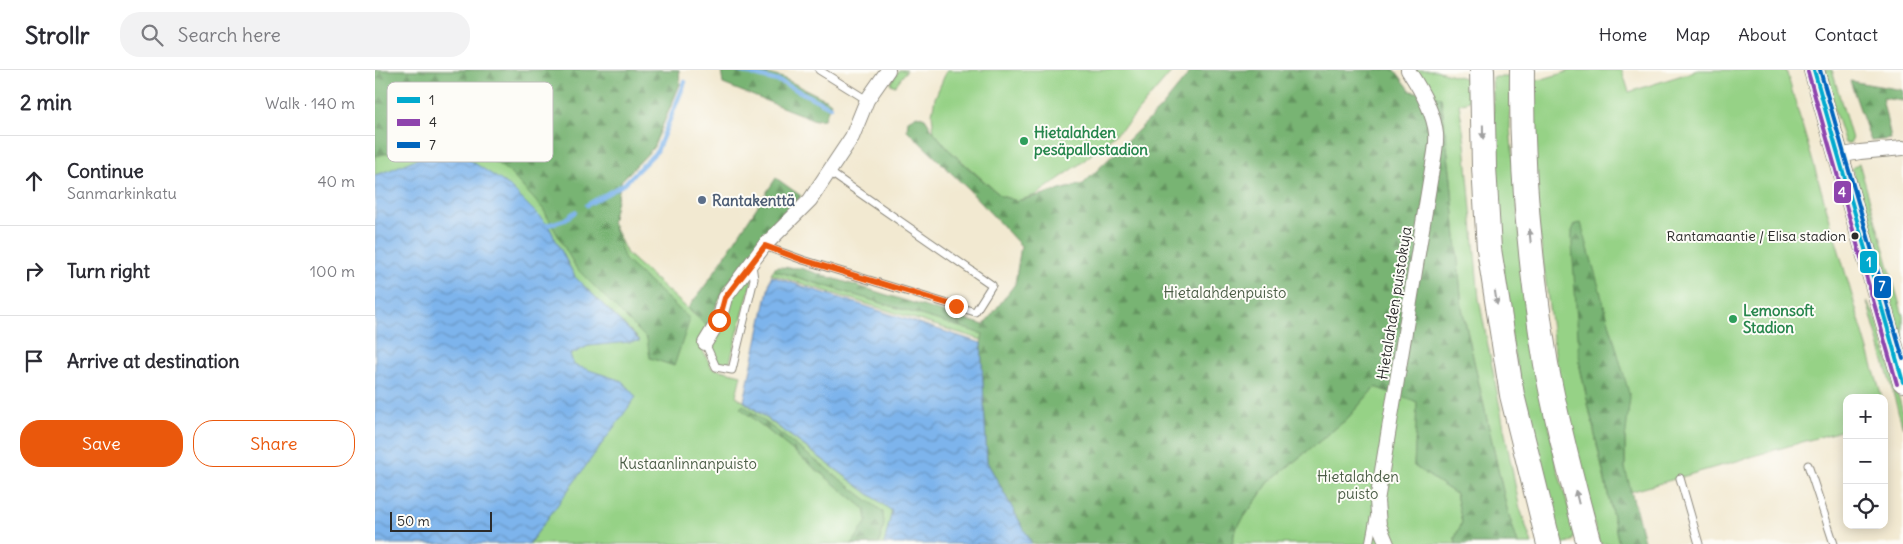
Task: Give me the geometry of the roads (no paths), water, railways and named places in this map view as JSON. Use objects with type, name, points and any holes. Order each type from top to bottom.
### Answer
[{"type":"highway","points":[[1482,76],[1484,167],[1489,250],[1512,396],[1549,544]]},
{"type":"highway","points":[[1522,80],[1523,142],[1529,230],[1547,364],[1569,468],[1589,544]]},
{"type":"main road","points":[[1814,70],[1903,382]]},
{"type":"street","points":[[705,343],[719,320],[725,298],[765,246],[810,200],[852,137],[867,100],[888,70]]},
{"type":"street","name":"Hietalahden puistokuja","points":[[1387,544],[1379,525],[1377,501],[1433,169],[1436,135],[1430,112],[1417,82],[1408,70]]},
{"type":"street","points":[[1839,156],[1903,148]]},
{"type":"lane","points":[[819,70],[867,100]]},
{"type":"lane","points":[[765,246],[803,260],[975,312],[992,285],[828,171]]},
{"type":"lane","points":[[705,343],[716,366],[731,370],[754,279],[752,264]]},
{"type":"lane","points":[[1808,465],[1834,544]]},
{"type":"lane","points":[[1680,478],[1699,544]]},
{"type":"lane","points":[[1369,544],[1377,501]]},
{"type":"water","points":[[409,162],[473,162],[508,185],[548,225],[575,277],[640,341],[588,346],[570,355],[574,365],[622,381],[636,397],[529,544],[375,544],[375,175]]},
{"type":"water","points":[[771,276],[981,343],[987,462],[1032,544],[884,544],[892,511],[744,401]]},
{"type":"waterway","points":[[736,70],[781,82],[830,107]]},
{"type":"waterway","points":[[587,205],[624,184],[657,151],[685,82]]},
{"type":"waterway","points":[[548,225],[564,220],[575,212]]},
{"type":"place","name":"Hietalahden pesäpallostadion","points":[[1024,141]]},
{"type":"place","name":"Rantakenttä","points":[[702,200]]},
{"type":"place","name":"Rantamaantie / Elisa stadion","points":[[1855,236]]},
{"type":"place","name":"Lemonsoft Stadion","points":[[1733,319]]},
{"type":"park label","name":"Hietalahdenpuisto","points":[[1225,292]]},
{"type":"park label","name":"Kustaanlinnanpuisto","points":[[688,463]]},
{"type":"park label","name":"Hietalahden puisto","points":[[1358,484]]}]
